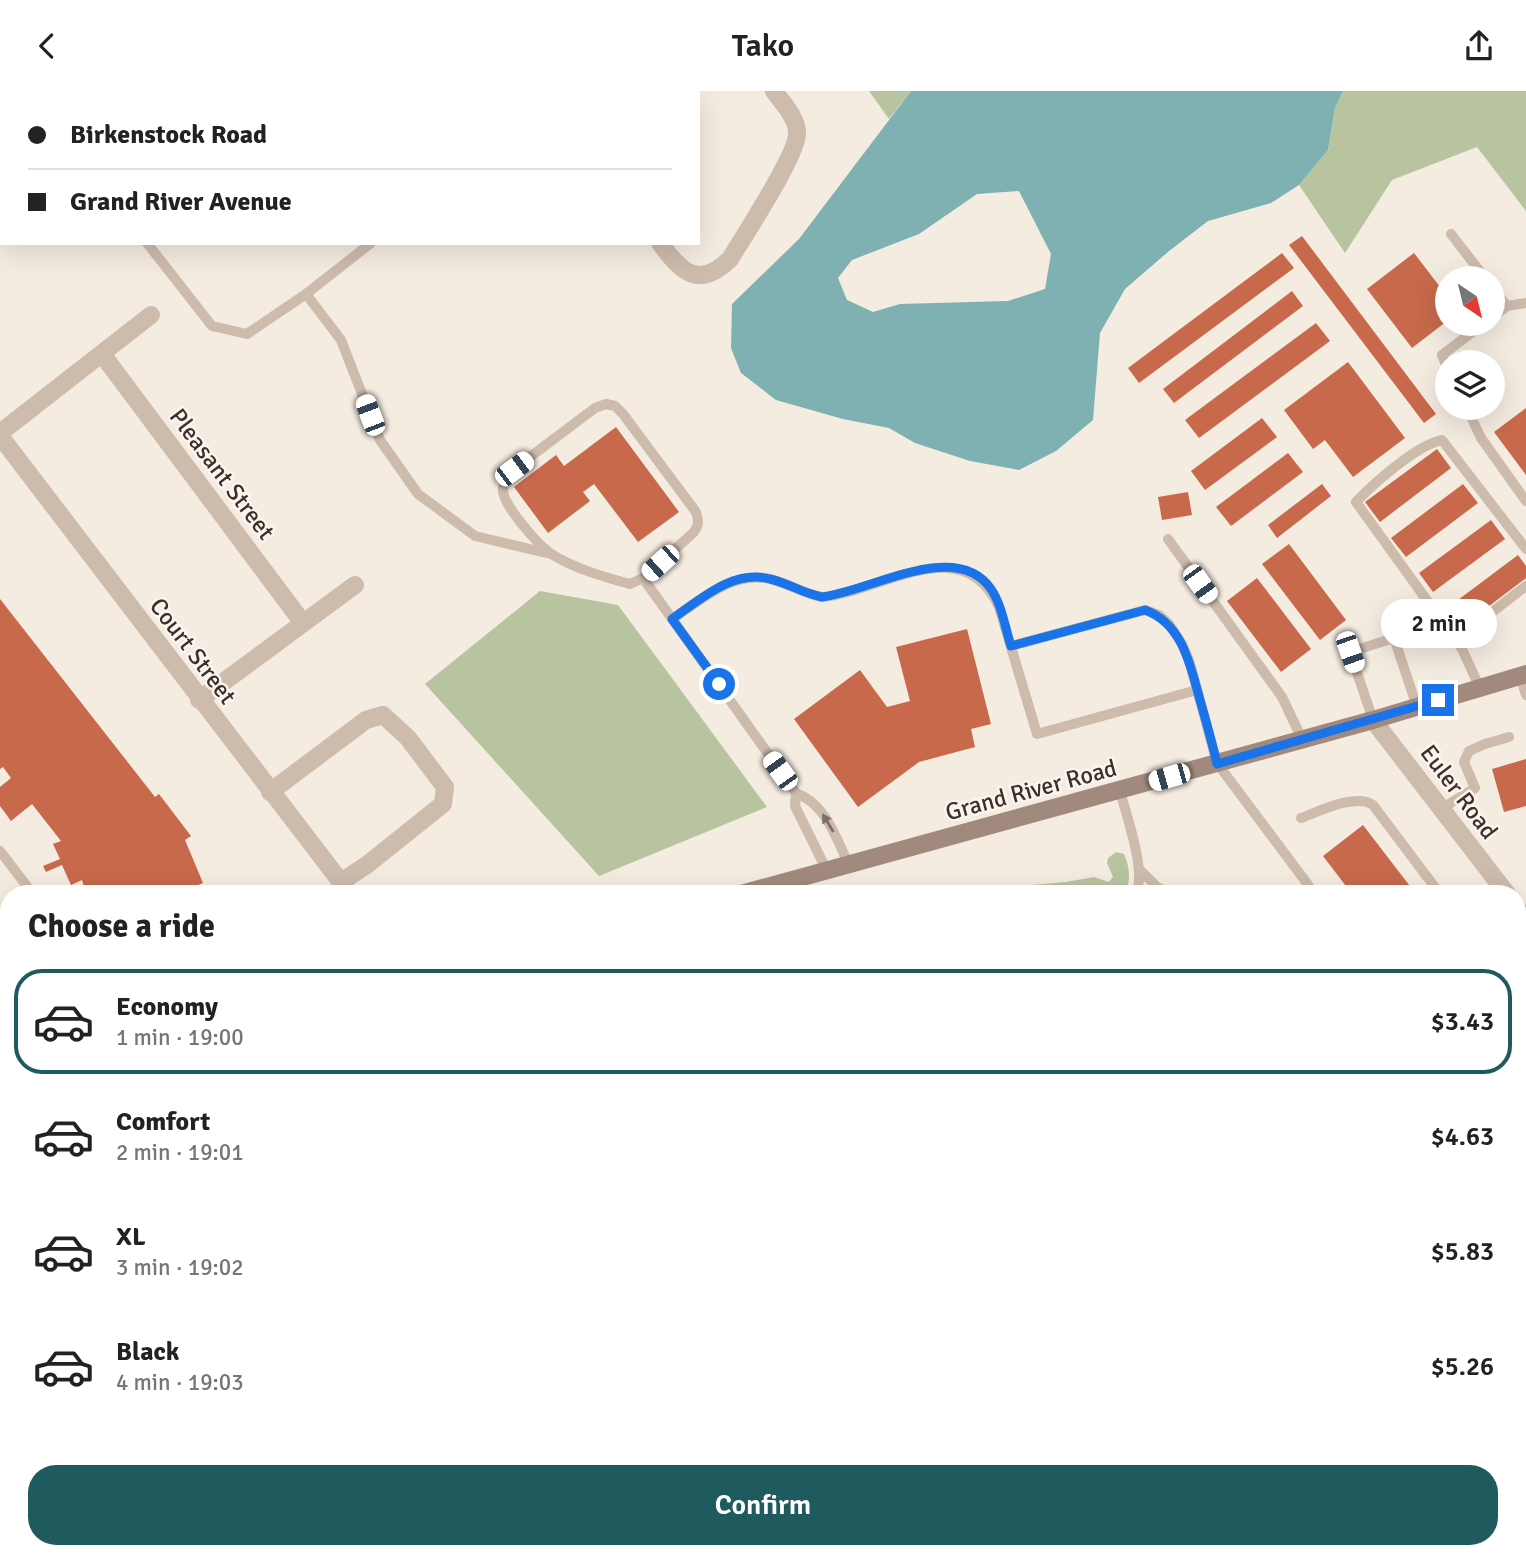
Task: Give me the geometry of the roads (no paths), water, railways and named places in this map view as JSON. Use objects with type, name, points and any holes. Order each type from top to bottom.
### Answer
[{"type":"main road","name":"Grand River Road","points":[[775,885],[1121,791],[1523,675]]},
{"type":"street","points":[[661,245],[678,268],[698,276],[719,271],[730,259],[791,154],[797,133],[790,113],[774,91]]},
{"type":"street","points":[[0,435],[151,315]]},
{"type":"street","name":"Pleasant Street","points":[[102,354],[303,623]]},
{"type":"street","name":"Court Street","points":[[0,435],[199,700],[343,885]]},
{"type":"street","points":[[199,700],[355,585]]},
{"type":"street","points":[[270,792],[366,720],[383,715],[408,738],[445,787],[443,804],[368,864],[348,885]]},
{"type":"street","name":"Euler Road","points":[[1373,720],[1500,885]]},
{"type":"lane","points":[[1451,234],[1476,266]]},
{"type":"lane","points":[[149,245],[212,326],[247,334],[306,294],[368,245]]},
{"type":"lane","points":[[306,294],[341,340],[380,440],[418,494],[475,536],[552,554],[577,566],[629,584],[643,578],[693,533],[698,527],[698,519],[696,512],[615,406],[606,404],[595,408],[514,469],[502,490],[505,502],[526,529],[552,554]]},
{"type":"lane","points":[[1505,303],[1507,306],[1526,303]]},
{"type":"lane","points":[[1449,350],[1467,336]]},
{"type":"lane","points":[[1472,420],[1481,438],[1526,501]]},
{"type":"lane","points":[[1480,688],[1456,640],[1356,502],[1368,489],[1429,443],[1442,440],[1526,549]]},
{"type":"lane","points":[[1168,539],[1282,697],[1302,740]]},
{"type":"lane","points":[[672,619],[716,589],[735,580],[768,578],[822,597],[934,567],[956,567],[978,576],[991,589],[1037,734],[1197,690]]},
{"type":"lane","points":[[643,578],[796,793],[810,798],[817,805],[832,828],[849,865]]},
{"type":"lane","points":[[1456,640],[1526,586]]},
{"type":"lane","points":[[1011,646],[1145,610],[1158,615],[1169,624],[1182,644],[1217,764],[1307,885]]},
{"type":"lane","points":[[1373,720],[1350,652],[1394,638],[1417,707]]},
{"type":"lane","points":[[1523,675],[1526,695]]},
{"type":"lane","points":[[1441,809],[1475,788],[1464,762],[1469,751],[1509,737]]},
{"type":"lane","points":[[1121,791],[1141,871],[1139,885]]},
{"type":"lane","points":[[796,793],[795,806],[827,871]]},
{"type":"lane","points":[[1301,818],[1357,800],[1367,801],[1373,805],[1433,885]]},
{"type":"lane","points":[[0,851],[26,885]]},
{"type":"lane","points":[[1141,871],[1155,885]]},
{"type":"water","points":[[911,91],[1343,91],[1335,108],[1328,150],[1299,185],[1271,203],[1208,221],[1125,289],[1100,333],[1093,420],[1056,451],[1019,470],[970,461],[915,443],[889,428],[843,419],[776,400],[741,373],[731,348],[732,304],[799,239]],"holes":[[[1019,191],[1051,254],[1045,289],[1008,301],[900,304],[873,312],[847,300],[838,278],[852,260],[919,234],[977,194]]]}]
